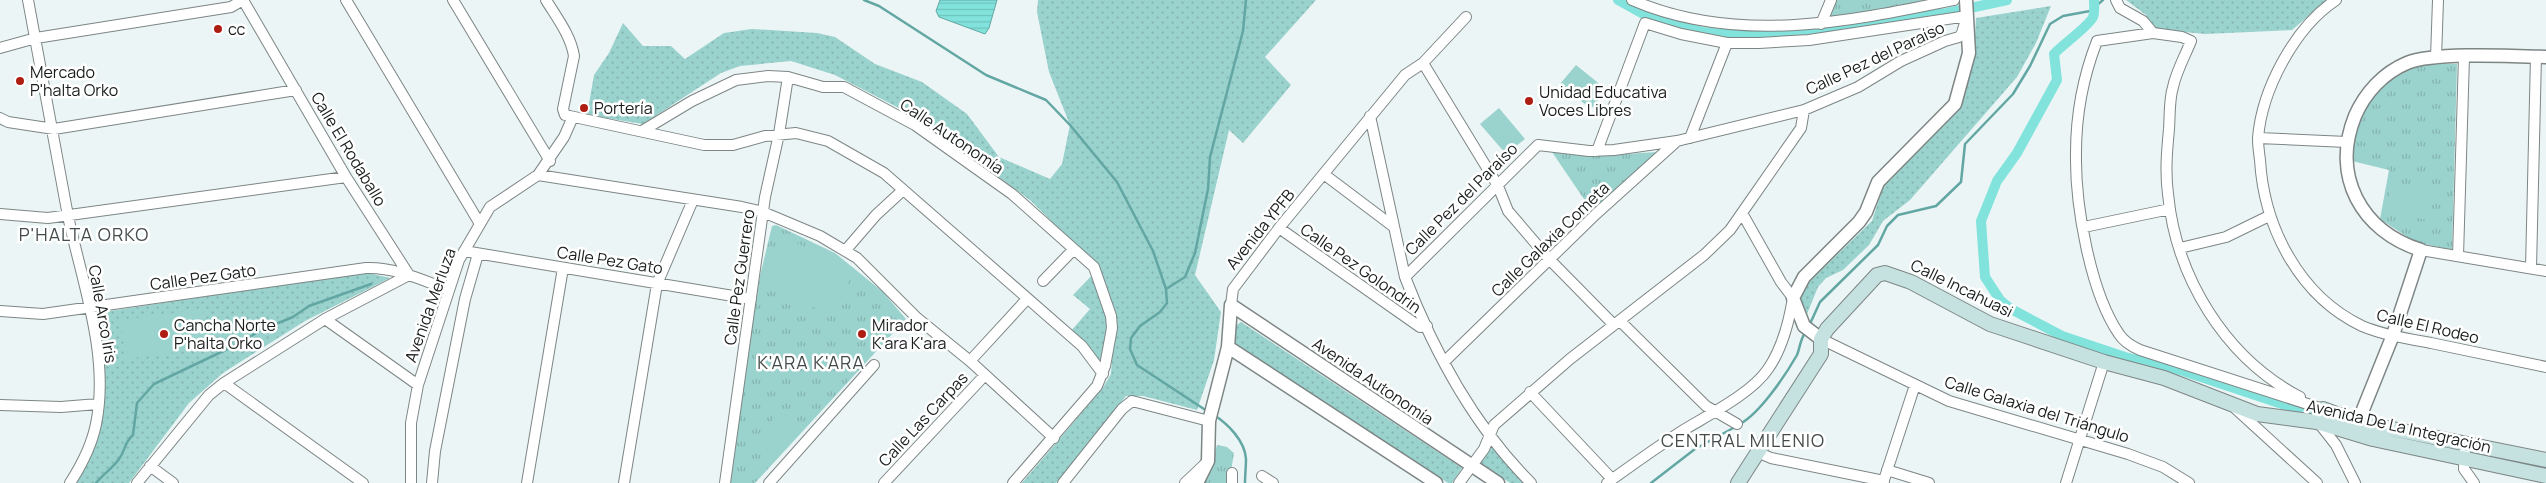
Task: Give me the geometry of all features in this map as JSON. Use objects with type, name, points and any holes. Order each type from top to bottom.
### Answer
[{"type":"main road","name":"Calle Incahuasi","points":[[1738,483],[1821,354],[1813,332],[1827,329],[1877,275],[1885,273],[1911,282],[1990,324],[2016,334]]},
{"type":"main road","name":"Avenida De La Integración","points":[[2016,334],[2104,362],[2164,378],[2257,414],[2317,422],[2373,439],[2546,476]]},
{"type":"main road","name":"Avenida De La Integración","points":[[2323,409],[2358,422],[2546,460]]},
{"type":"main road","points":[[2317,422],[2323,409]]},
{"type":"street","name":"Calle Arco Iris","points":[[28,0],[54,129],[68,216],[89,308],[98,365],[96,424],[91,441],[70,483]]},
{"type":"street","points":[[0,48],[36,38],[231,8],[243,0]]},
{"type":"street","name":"Calle El Rodaballo","points":[[243,0],[346,177],[409,275]]},
{"type":"street","points":[[346,0],[480,224]]},
{"type":"street","points":[[453,0],[550,161]]},
{"type":"street","points":[[546,0],[573,49],[574,56],[563,109],[565,116],[572,119],[642,131],[704,145],[721,146],[796,132],[828,141],[884,173],[902,191],[1082,346],[1103,374],[1097,386],[1054,438],[1013,483]]},
{"type":"street","points":[[1632,0],[1667,12],[1724,25],[1821,24],[1954,0]]},
{"type":"street","points":[[1821,24],[1831,0]]},
{"type":"street","points":[[2116,0],[2120,8],[2143,21],[2153,33]]},
{"type":"street","name":"Calle El Rodeo","points":[[2336,0],[2311,21],[2286,57],[2269,96],[2258,138],[2261,176],[2269,216],[2291,262],[2308,284],[2333,307],[2362,326],[2393,335],[2546,367]]},
{"type":"street","points":[[2436,58],[2438,0]]},
{"type":"street","points":[[1530,392],[1610,481],[1682,431],[1715,413],[1768,370],[1783,337],[1793,298],[1804,277],[1859,222],[1866,212],[1878,182],[1955,104],[1969,53],[1967,7],[1808,40],[1727,43],[1681,34],[1645,23],[1597,150]]},
{"type":"street","name":"Calle Pez del Paraíso","points":[[1405,277],[1538,145],[1597,150],[1678,141],[1804,110],[1858,87],[1901,61],[1945,41],[1959,37],[1962,33],[1967,7]]},
{"type":"street","name":"Avenida YPFB","points":[[1208,460],[1210,415],[1228,347],[1230,305],[1233,289],[1279,228],[1325,175],[1370,116],[1405,75],[1423,63],[1466,17]]},
{"type":"street","points":[[2170,209],[2084,226],[2076,154],[2082,96],[2090,57],[2097,42],[2153,33],[2182,37],[2191,41],[2172,87],[2166,171],[2170,209],[2180,248],[2193,285],[2204,305],[2235,347],[2270,378],[2323,409]]},
{"type":"street","points":[[1690,138],[1727,43]]},
{"type":"street","points":[[2458,256],[2464,57]]},
{"type":"street","points":[[2530,268],[2541,57],[2436,58],[2406,63],[2376,84],[2358,110],[2347,142],[2346,157],[2352,186],[2366,215],[2389,236],[2421,250],[2546,271]]},
{"type":"street","points":[[1423,63],[1498,186],[1508,211],[1549,259],[1715,413],[1736,424]]},
{"type":"street","name":"Calle Autonomía","points":[[642,131],[692,101],[736,80],[768,76],[788,77],[823,87],[844,88],[915,125],[1012,194],[1094,267],[1111,316],[1112,328],[1103,374]]},
{"type":"street","name":"Calle Pez Guerrero","points":[[725,483],[763,212],[779,134],[788,77]]},
{"type":"street","points":[[0,118],[8,122],[54,129],[296,90]]},
{"type":"street","points":[[1459,483],[1490,436],[1494,425],[1530,392],[1704,255],[1730,230],[1801,128],[1804,110]]},
{"type":"street","points":[[1370,116],[1405,277],[1461,393],[1490,436],[1531,483]]},
{"type":"street","name":"Avenida Merluza","points":[[411,483],[411,423],[418,385],[449,290],[464,251],[490,207],[538,175],[550,161],[572,119]]},
{"type":"street","points":[[2258,138],[2347,142]]},
{"type":"street","name":"Calle Galaxia Cometa","points":[[1445,361],[1549,259],[1678,141]]},
{"type":"street","points":[[538,175],[763,212],[820,236],[857,258],[917,318],[970,361],[1054,438]]},
{"type":"street","points":[[1325,175],[1394,227]]},
{"type":"street","points":[[0,214],[48,218],[68,216],[346,177]]},
{"type":"street","points":[[845,251],[876,215],[902,191]]},
{"type":"street","points":[[624,483],[657,284],[693,200]]},
{"type":"street","points":[[1742,213],[1781,282],[1813,332]]},
{"type":"street","points":[[2180,248],[2226,237],[2269,216]]},
{"type":"street","name":"Avenida De La Integración","points":[[2084,226],[2098,287],[2119,334],[2127,344],[2140,350],[2323,409]]},
{"type":"street","name":"Calle Pez Golondrin","points":[[1279,228],[1420,327],[1427,326]]},
{"type":"street","points":[[1043,281],[1073,250]]},
{"type":"street","points":[[2358,422],[2393,335],[2421,250]]},
{"type":"street","name":"Calle Pez Gato","points":[[464,251],[750,299]]},
{"type":"street","name":"Avenida Merluza","points":[[432,483],[435,451],[464,299],[478,254]]},
{"type":"street","name":"Calle Pez Gato","points":[[0,311],[43,314],[366,268],[381,268],[409,275]]},
{"type":"street","points":[[527,483],[563,268]]},
{"type":"street","points":[[137,483],[210,395],[224,383],[325,319],[409,275],[449,290]]},
{"type":"street","points":[[970,361],[1027,299]]},
{"type":"street","name":"Avenida Autonomía","points":[[1230,305],[1498,483]]},
{"type":"street","points":[[325,319],[418,385]]},
{"type":"street","name":"Calle Galaxia del Triángulo","points":[[1813,332],[1949,401],[2078,439],[2163,467],[2189,483]]},
{"type":"street","points":[[1228,347],[1436,483]]},
{"type":"street","points":[[2066,483],[2078,439],[2104,362]]},
{"type":"street","points":[[769,483],[874,365]]},
{"type":"street","name":"Calle Las Carpas","points":[[884,483],[985,375]]},
{"type":"street","points":[[224,383],[363,483]]},
{"type":"street","points":[[1757,452],[1771,458],[1883,482],[1915,385]]},
{"type":"street","points":[[1063,483],[1122,409],[1132,401],[1210,415]]},
{"type":"street","points":[[0,404],[61,407],[98,404]]},
{"type":"street","points":[[2230,404],[2317,483]]},
{"type":"street","points":[[2317,422],[2336,445],[2355,483]]},
{"type":"street","points":[[2465,444],[2464,469],[2474,483]]},
{"type":"street","points":[[1185,483],[1208,460]]},
{"type":"street","points":[[1197,483],[1208,460]]},
{"type":"street","points":[[150,466],[173,483]]},
{"type":"street","points":[[1887,470],[1929,483]]},
{"type":"street","points":[[1262,476],[1273,483]]},
{"type":"green space","points":[[1038,0],[1316,0],[1265,57],[1291,85],[1243,143],[1229,130],[1195,275],[1221,312],[1214,360],[1197,410],[1143,396],[1126,396],[1056,483],[1022,483],[1102,389],[1111,374],[1112,358],[1099,363],[1071,331],[1090,309],[1073,295],[1099,268],[1031,201],[922,120],[835,75],[791,61],[740,66],[721,73],[643,124],[587,115],[594,75],[609,53],[623,23],[643,46],[671,46],[685,59],[724,33],[752,29],[817,33],[835,37],[875,64],[922,82],[967,114],[999,157],[1050,179],[1062,164],[1070,125],[1049,72],[1037,12]]},
{"type":"green space","points":[[1835,0],[1935,0],[1833,19],[1828,16]]},
{"type":"green space","points":[[2126,0],[2327,0],[2292,30],[2205,34],[2154,29],[2146,15]]},
{"type":"green space","points":[[2051,6],[2036,43],[2017,77],[1910,200],[1883,221],[1869,245],[1843,270],[1826,278],[1818,287],[1807,314],[1800,301],[1801,293],[1810,281],[1872,221],[1883,187],[1960,107],[1974,55],[1976,18]]},
{"type":"green space","points":[[2430,64],[2457,64],[2452,250],[2415,242],[2380,219],[2389,170],[2352,161],[2352,148],[2359,120],[2374,95],[2395,76],[2410,69]]},
{"type":"green space","points":[[1576,65],[1607,90],[1591,109],[1560,84]]},
{"type":"green space","points":[[1499,108],[1525,139],[1506,154],[1480,124]]},
{"type":"green space","points":[[1552,152],[1593,156],[1658,152],[1592,211]]},
{"type":"green space","points":[[2391,185],[2432,193],[2427,220],[2386,212]]},
{"type":"green space","points":[[776,225],[835,253],[883,292],[906,319],[755,483],[728,483],[760,276],[772,226]]},
{"type":"green space","points":[[780,236],[855,269],[833,316],[759,282]]},
{"type":"green space","points":[[364,272],[390,278],[305,321],[223,373],[189,403],[129,483],[76,483],[84,470],[95,443],[104,400],[105,364],[97,313]]},
{"type":"green space","name":"Cancha Norte P'halta Orko","points":[[203,309],[208,348],[126,359],[120,320]]},
{"type":"green space","points":[[1241,322],[1462,468],[1452,483],[1448,483],[1230,341],[1232,328]]},
{"type":"green space","points":[[781,411],[800,429],[773,456],[754,439]]},
{"type":"green space","points":[[1217,445],[1227,447],[1234,453],[1229,483],[1202,483],[1211,465]]},
{"type":"green space","points":[[1493,445],[1525,483],[1510,483],[1481,463]]},
{"type":"shaded area","points":[[940,0],[997,0],[989,28],[985,34],[939,17],[936,11]]},
{"type":"waterway","points":[[864,0],[879,6],[986,75],[1046,100],[1070,125],[1117,182],[1153,251],[1166,289],[1167,303],[1160,312],[1140,326],[1131,338],[1130,349],[1137,365],[1207,411]]},
{"type":"waterway","points":[[1166,289],[1185,277],[1195,253],[1208,189],[1210,157],[1243,31],[1246,0]]},
{"type":"waterway","points":[[1618,0],[1645,15],[1703,32],[1733,35],[1836,31],[1889,18],[1947,13],[2007,0]]},
{"type":"waterway","points":[[2094,0],[2094,13],[2091,21],[2054,54],[2057,80],[2017,153],[1997,181],[1981,221],[1985,277],[2000,300],[2011,309],[2062,336],[2125,357],[2183,371],[2324,418]]},
{"type":"waterway","points":[[1809,326],[1820,302],[1878,245],[1887,226],[1898,215],[1936,206],[1961,182],[1965,144],[2013,94],[2030,66],[2050,24],[2063,16],[2090,11],[2103,0]]},
{"type":"waterway","points":[[96,483],[121,456],[133,435],[137,403],[154,384],[240,343],[261,330],[293,317],[309,306],[371,284]]},
{"type":"waterway","points":[[1740,424],[1756,412],[1779,383],[1797,355],[1805,333]]},
{"type":"waterway","points":[[1214,415],[1230,428],[1243,446],[1246,459],[1245,483]]},
{"type":"waterway","points":[[1651,483],[1695,449],[1735,427]]},
{"type":"place","name":"cc","points":[[218,29]]},
{"type":"place","name":"Mercado P'halta Orko","points":[[20,81]]},
{"type":"place","name":"Unidad Educativa Voces Libres","points":[[1529,101]]},
{"type":"place","name":"Portería","points":[[584,108]]},
{"type":"place","name":"Cancha Norte P'halta Orko","points":[[164,334]]},
{"type":"place","name":"Mirador K'ara K'ara","points":[[862,334]]},
{"type":"district","name":"P'HALTA ORKO","points":[[84,234]]},
{"type":"district","name":"K'ARA K'ARA","points":[[811,362]]},
{"type":"district","name":"CENTRAL MILENIO","points":[[1743,440]]}]
